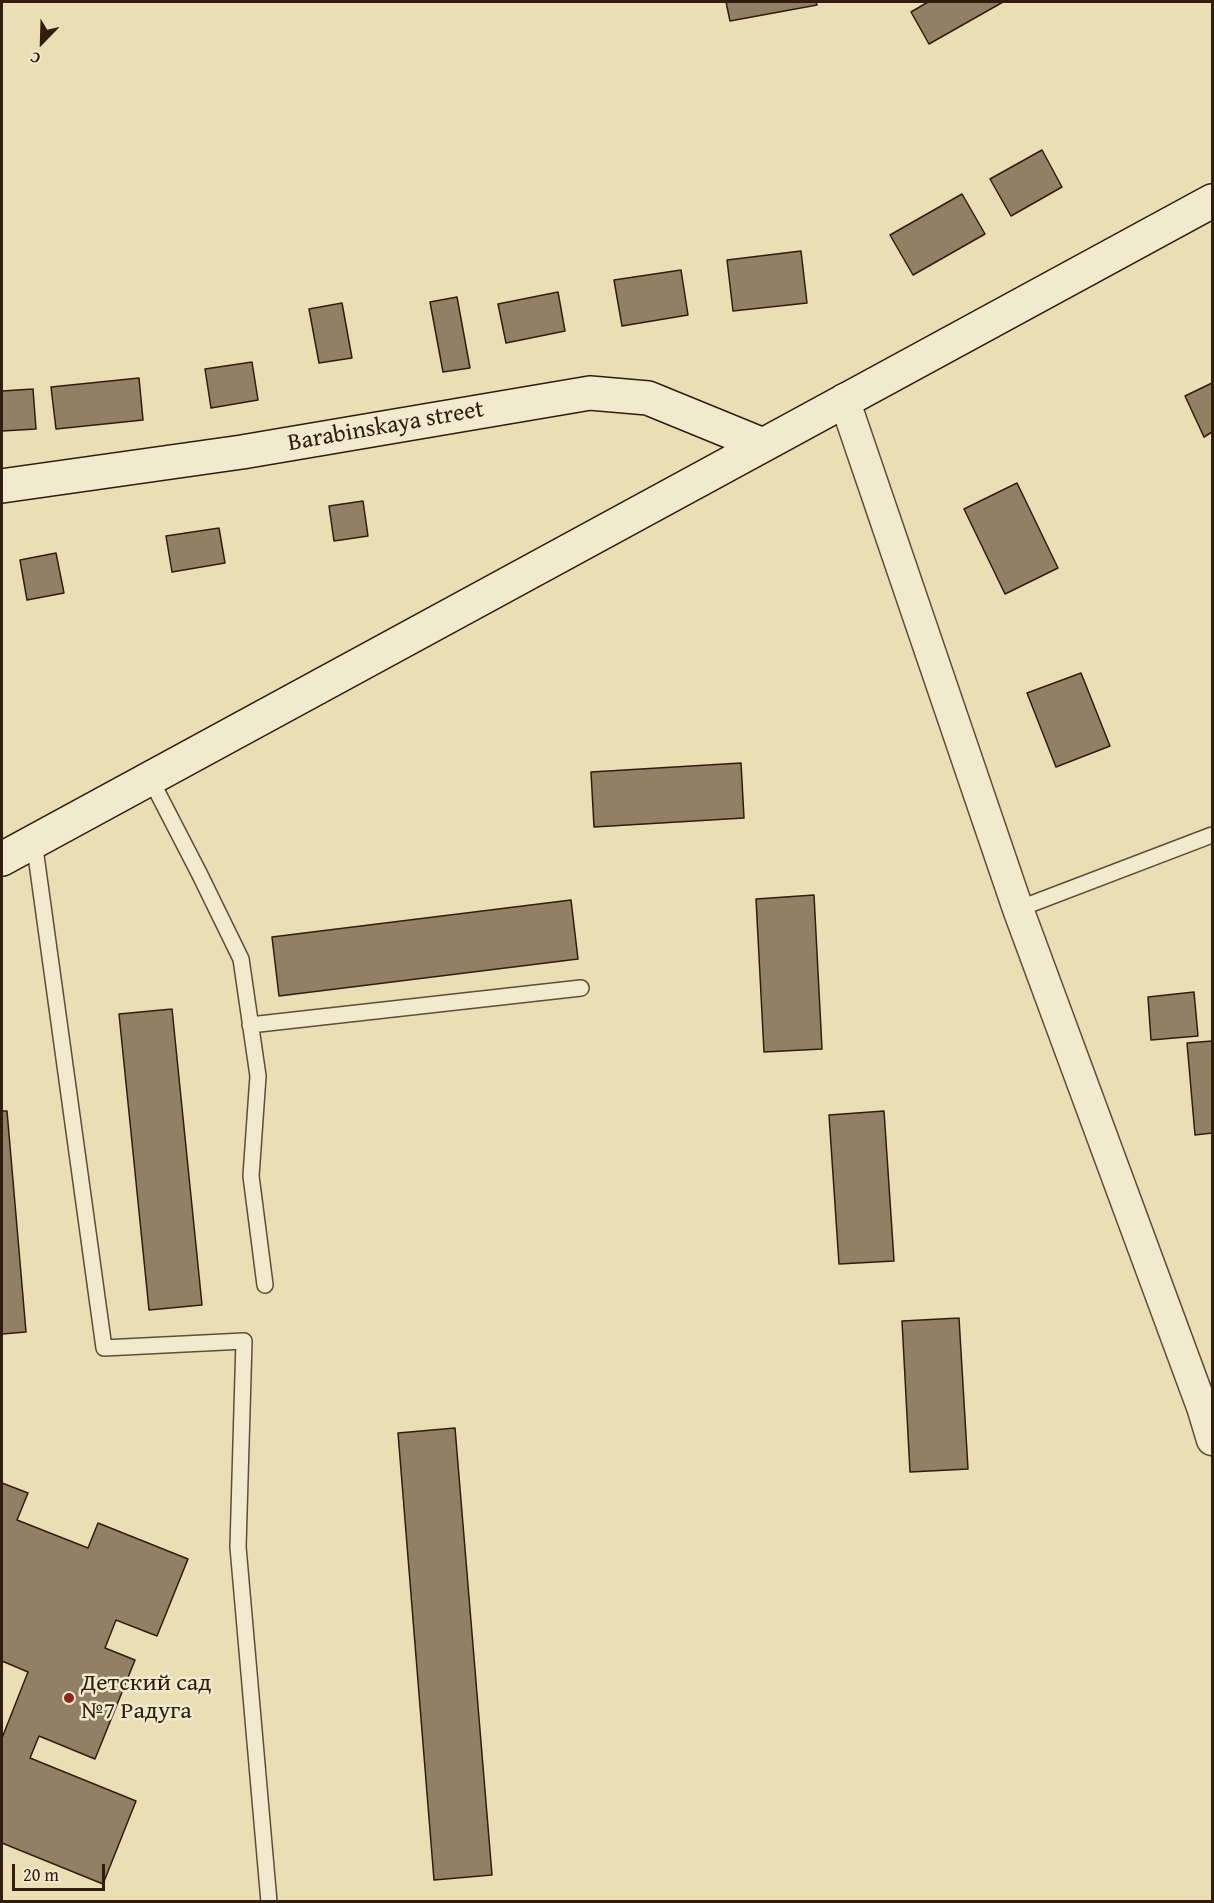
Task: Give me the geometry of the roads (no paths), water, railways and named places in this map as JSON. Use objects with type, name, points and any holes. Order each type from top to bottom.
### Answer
[{"type":"main road","points":[[2,859],[844,399],[1212,201]]},
{"type":"main road","name":"Barabinskaya street","points":[[2,486],[242,452],[590,393],[648,398],[763,445]]},
{"type":"street","points":[[844,399],[1018,909],[1194,1385],[1212,1440]]},
{"type":"lane","points":[[150,778],[241,959],[258,1076],[251,1176],[265,1285]]},
{"type":"lane","points":[[1018,909],[1212,835]]},
{"type":"lane","points":[[33,841],[104,1348],[244,1341],[238,1547],[269,1902]]},
{"type":"lane","points":[[250,1025],[581,988]]},
{"type":"place","name":"Детский сад №7 Радуга","points":[[69,1698]]}]
